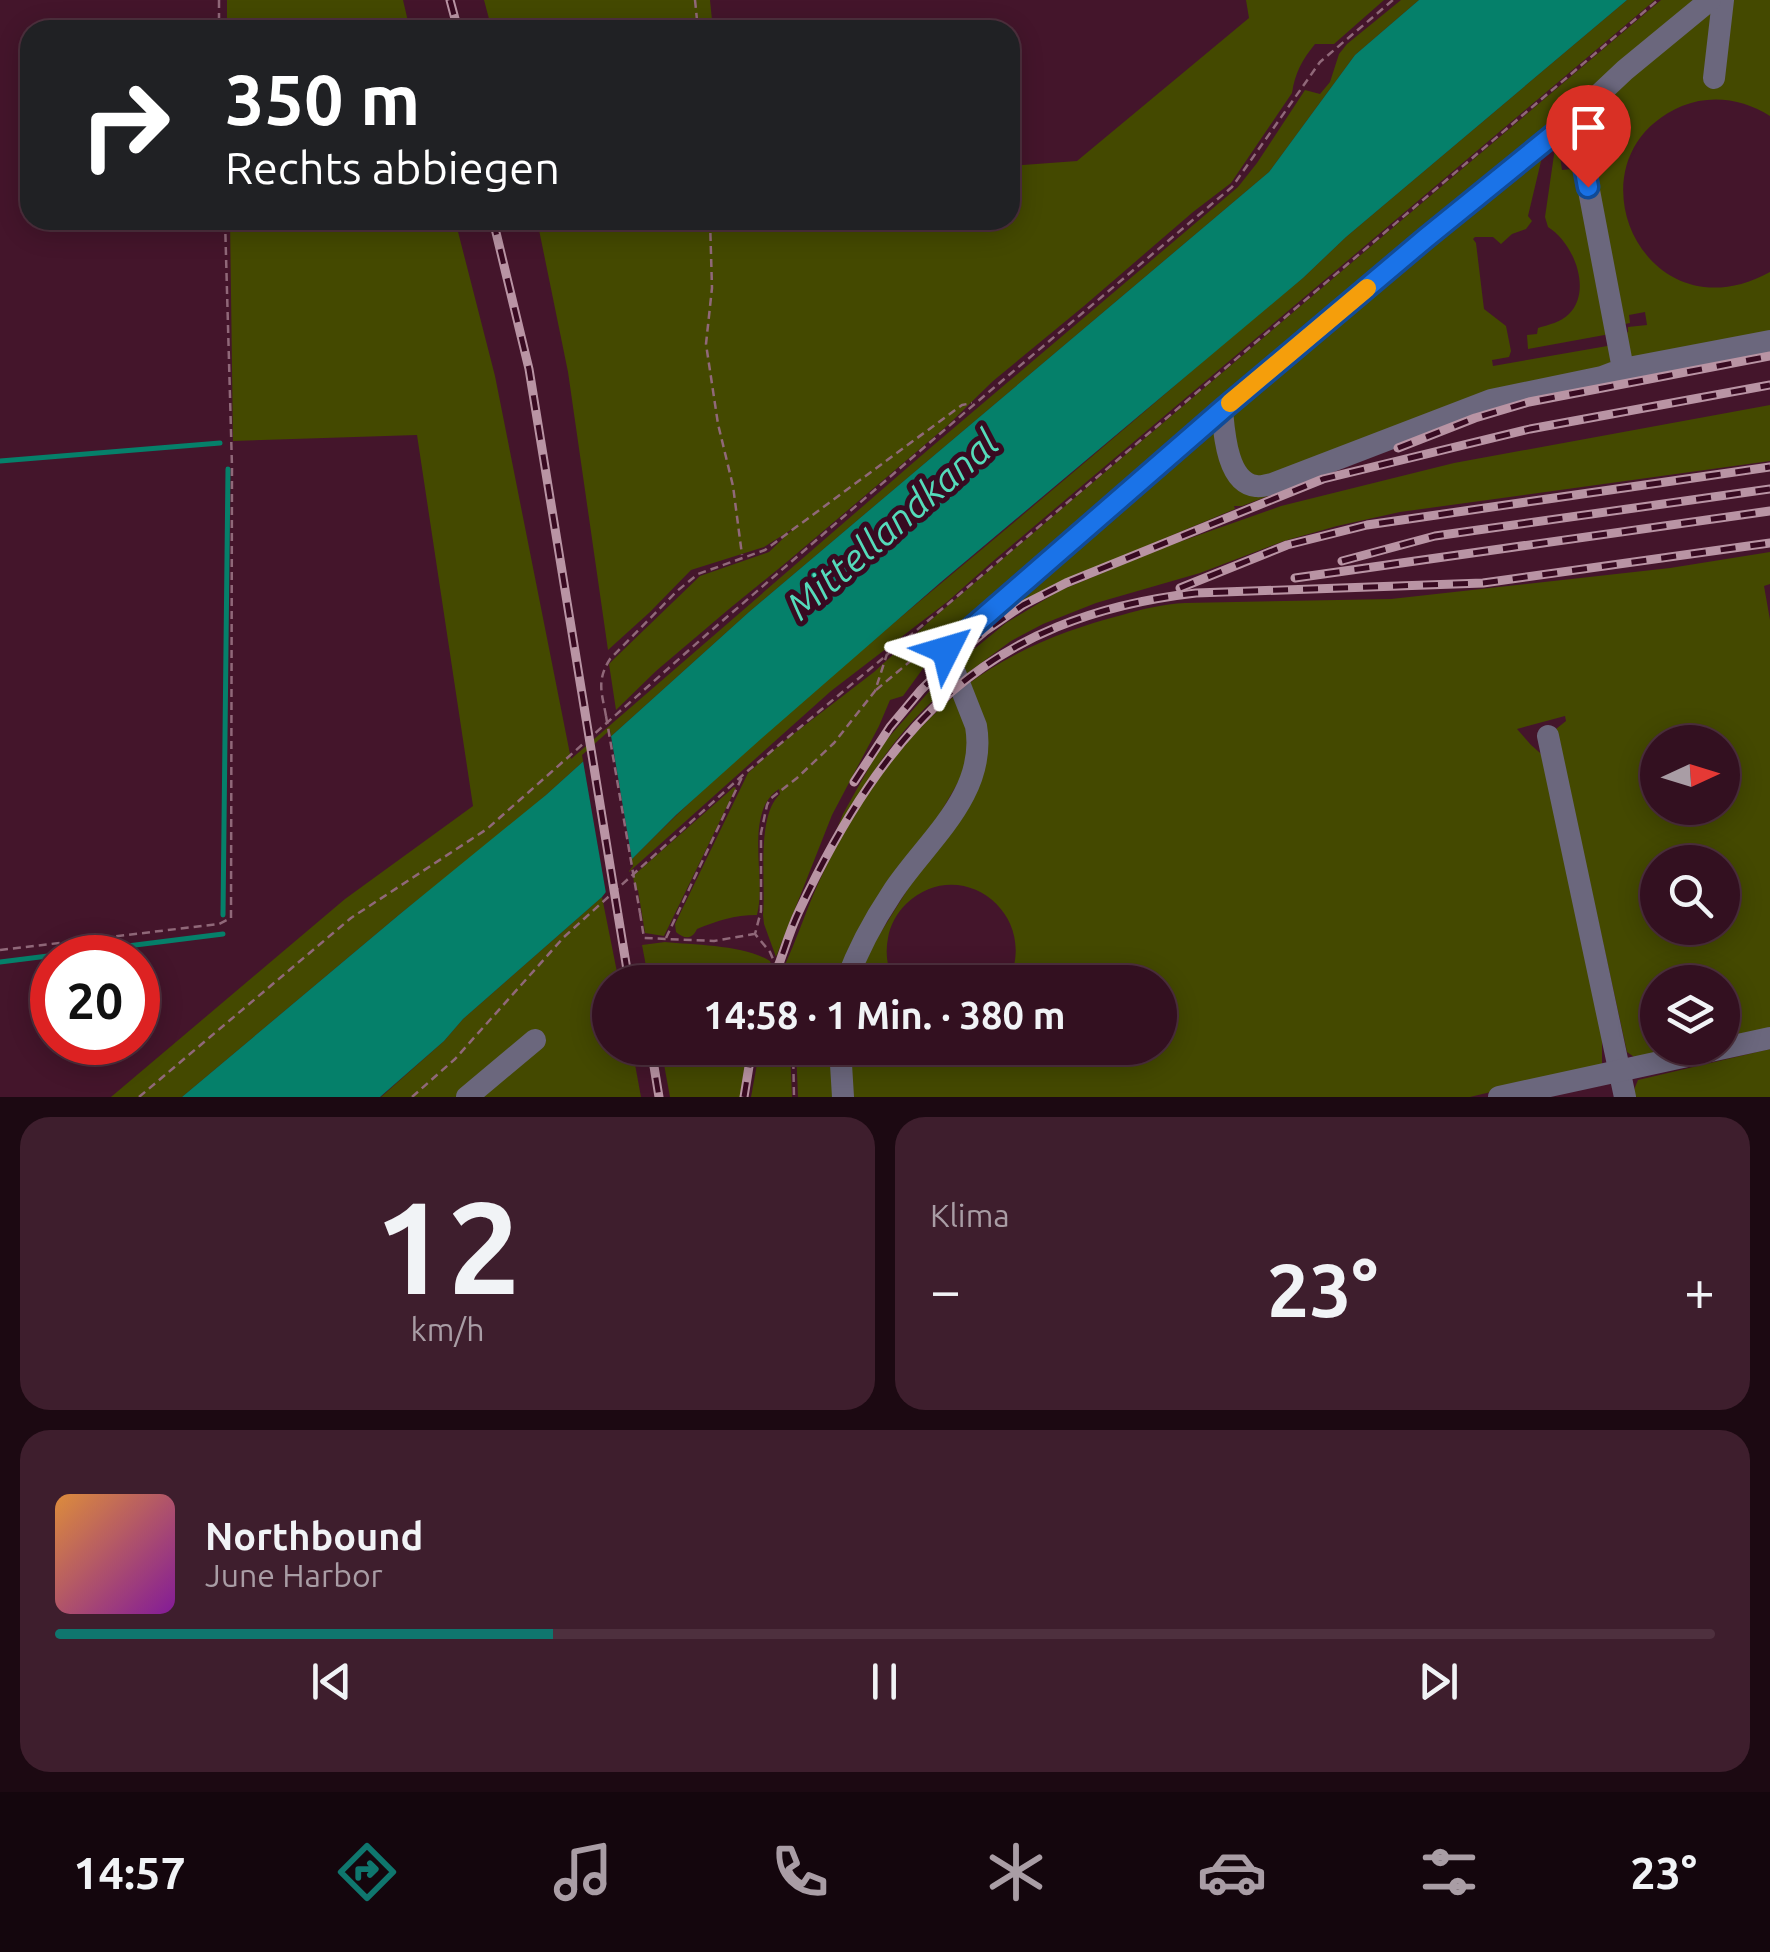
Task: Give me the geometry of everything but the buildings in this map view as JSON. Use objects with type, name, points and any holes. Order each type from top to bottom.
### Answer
[{"type":"lane","points":[[855,965],[891,894],[952,814],[971,781],[978,749],[976,726],[946,650],[1222,410],[1710,0]]},
{"type":"lane","points":[[1714,78],[1722,0]]},
{"type":"lane","points":[[1575,117],[1624,369]]},
{"type":"lane","points":[[1222,410],[1228,456],[1241,479],[1254,486],[1272,484],[1491,400],[1624,369],[1770,342]]},
{"type":"lane","points":[[1548,736],[1624,1097]]},
{"type":"lane","points":[[1499,1097],[1770,1038]]},
{"type":"lane","points":[[467,1097],[535,1040]]},
{"type":"lane","points":[[841,1065],[843,1097]]},
{"type":"path","points":[[139,1097],[351,918],[488,829],[706,635],[1232,187],[1320,62],[1392,0]]},
{"type":"path","points":[[412,1097],[455,1060],[564,937],[744,774],[1658,0]]},
{"type":"path","points":[[0,950],[219,924],[230,918],[232,467],[225,230]]},
{"type":"path","points":[[710,230],[712,288],[706,344],[743,558]]},
{"type":"path","points":[[755,934],[714,941],[644,938],[600,683],[602,674],[610,660],[698,574],[766,550],[962,405],[977,402]]},
{"type":"path","points":[[755,934],[761,910],[761,833],[766,805],[834,743],[874,690],[920,652]]},
{"type":"path","points":[[874,690],[887,653]]},
{"type":"path","points":[[666,938],[744,774]]},
{"type":"path","points":[[755,934],[776,965]]},
{"type":"path","points":[[793,1065],[794,1097]]},
{"type":"shaded area","points":[[227,0],[403,0],[408,20],[227,20]]},
{"type":"shaded area","points":[[484,0],[710,0],[712,20],[489,20]]},
{"type":"shaded area","points":[[1246,0],[1384,0],[1334,44],[1315,44],[1300,67],[1292,93],[1231,183],[993,381],[948,425],[656,671],[616,710],[609,664],[700,576],[769,552],[794,528],[764,547],[691,570],[608,650],[568,372],[539,230],[1020,230],[1020,165],[1077,161],[1249,18]]},
{"type":"shaded area","points":[[1401,0],[1419,0],[1355,55],[1269,172],[749,612],[499,835],[182,1097],[111,1097],[149,1065],[160,1065],[160,1056],[345,899],[473,806],[417,435],[233,441],[230,230],[458,230],[495,376],[571,759],[1238,187],[1305,90],[1320,94],[1330,82],[1339,54]]},
{"type":"shaded area","points":[[1627,0],[1655,0],[947,602],[831,691],[629,872],[632,859],[679,812],[778,723]]},
{"type":"shaded area","points":[[1661,0],[1704,0],[1542,157],[1528,216],[1532,221],[1526,229],[1501,244],[1493,237],[1473,239],[1484,309],[1506,326],[1511,351],[1509,357],[1492,360],[1493,366],[1613,345],[1614,357],[1608,367],[1234,506],[1235,509],[1055,584],[989,625],[993,604],[935,652],[903,696],[890,700],[832,815],[776,957],[764,924],[764,850],[768,817],[779,789],[768,800],[759,830],[757,915],[719,921],[688,937],[676,932],[675,924],[748,773],[874,672]]},
{"type":"shaded area","points":[[1722,0],[1770,0],[1770,116],[1727,100],[1704,100],[1682,106],[1646,131],[1627,163],[1624,199],[1633,234],[1655,264],[1686,283],[1725,287],[1770,272],[1770,336],[1634,358],[1629,355],[1626,333],[1628,327],[1647,325],[1645,312],[1629,315],[1630,323],[1620,325],[1583,128],[1593,103]]},
{"type":"shaded area","points":[[1567,132],[1576,153],[1570,153],[1568,147],[1559,149],[1562,170],[1572,169],[1570,156],[1577,156],[1610,334],[1528,349],[1527,335],[1537,334],[1538,328],[1566,317],[1579,292],[1572,255],[1548,227],[1545,217],[1556,141]]},
{"type":"shaded area","points":[[1770,405],[1770,461],[1400,512],[1337,526],[1284,541],[1200,573],[1096,603],[1043,624],[1011,641],[965,675],[957,663],[1006,623],[1059,591],[1165,547],[1281,506],[1454,463]]},
{"type":"shaded area","points":[[1770,552],[1770,584],[1764,586],[1770,620],[1770,1033],[1740,1041],[1740,965],[1640,965],[1640,1059],[1627,1052],[1556,729],[1566,721],[1565,716],[1517,729],[1547,759],[1602,1028],[1602,1065],[1470,1097],[847,1097],[845,1065],[1177,1065],[1177,965],[1013,965],[1014,934],[1005,914],[990,898],[971,888],[950,885],[928,890],[906,904],[889,933],[888,965],[861,965],[968,792],[964,687],[1020,652],[1059,635],[1161,606],[1391,599],[1670,568]]},
{"type":"shaded area","points":[[948,670],[956,681],[901,734],[832,841],[881,746]]},
{"type":"shaded area","points":[[958,693],[974,755],[852,965],[784,965],[818,883],[850,822],[899,752]]},
{"type":"shaded area","points":[[734,787],[664,936],[645,933],[633,876]]},
{"type":"shaded area","points":[[602,897],[616,965],[592,965],[592,1065],[635,1065],[641,1097],[381,1097]]},
{"type":"shaded area","points":[[665,942],[719,947],[760,956],[771,965],[646,965],[642,945]]},
{"type":"shaded area","points":[[1770,1049],[1770,1097],[1631,1097],[1638,1080],[1702,1065],[1740,1065],[1740,1056]]},
{"type":"shaded area","points":[[664,1065],[746,1065],[740,1097],[670,1097]]},
{"type":"shaded area","points":[[757,1065],[791,1065],[792,1097],[751,1097]]},
{"type":"shaded area","points":[[797,1065],[838,1065],[840,1097],[798,1097]]},
{"type":"water","name":"Mittellandkanal","points":[[1419,0],[1627,0],[762,738],[676,815],[632,859],[602,897],[380,1097],[182,1097],[546,795],[749,612],[1269,172],[1355,55]]},
{"type":"pier","points":[[610,730],[633,866],[607,899],[582,755]]},
{"type":"waterway","points":[[0,461],[220,443]]},
{"type":"waterway","points":[[223,915],[228,469]]},
{"type":"waterway","points":[[0,962],[223,934]]},
{"type":"railway","points":[[450,0],[455,20]]},
{"type":"railway","points":[[495,230],[529,369],[626,965]]},
{"type":"railway","points":[[1398,448],[1529,402],[1770,356]]},
{"type":"railway","points":[[854,782],[890,727],[950,661],[1023,605],[1066,583],[1323,479],[1530,429],[1770,385]]},
{"type":"railway","points":[[1180,588],[1287,545],[1367,525],[1770,467]]},
{"type":"railway","points":[[1342,561],[1435,536],[1770,489]]},
{"type":"railway","points":[[1295,578],[1770,511]]},
{"type":"railway","points":[[778,965],[795,920],[832,845],[868,787],[907,736],[951,692],[1001,656],[1057,627],[1122,606],[1196,593],[1483,583],[1770,543]]},
{"type":"railway","points":[[654,1065],[659,1097]]},
{"type":"railway","points":[[744,1097],[749,1065]]},
{"type":"slow traffic","points":[[1230,403],[1367,288]]},
{"type":"route","points":[[946,650],[1222,410],[1575,117],[1588,187]]}]
